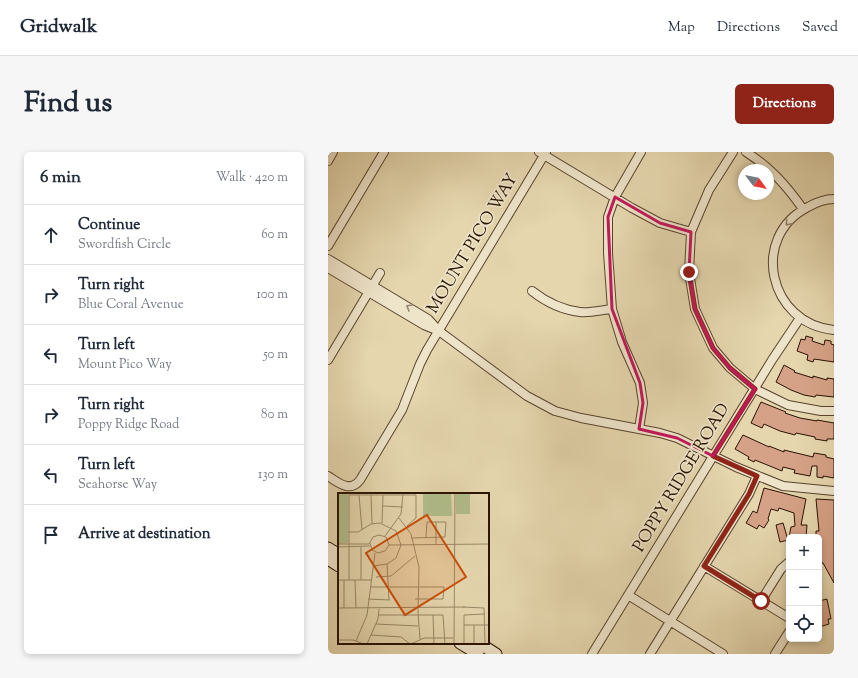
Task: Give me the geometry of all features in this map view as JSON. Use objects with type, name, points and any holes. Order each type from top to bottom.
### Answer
[{"type":"main road","points":[[328,548],[338,554]]},
{"type":"main road","points":[[328,559],[338,565]]},
{"type":"main road","points":[[462,644],[478,654]]},
{"type":"main road","points":[[481,644],[496,654]]},
{"type":"street","points":[[328,161],[334,152]]},
{"type":"street","points":[[328,246],[384,152]]},
{"type":"street","points":[[639,429],[643,403],[640,383],[622,342],[612,309],[608,253],[608,217],[615,197],[641,152]]},
{"type":"street","points":[[733,152],[709,190],[691,232],[689,272],[695,309],[713,348],[730,368],[755,389],[788,405],[821,411],[834,411]]},
{"type":"street","points":[[746,152],[773,172],[803,209]]},
{"type":"street","points":[[543,153],[660,223],[691,232]]},
{"type":"street","name":"MOUNT PICO WAY","points":[[328,476],[345,486],[351,487],[358,483],[402,410],[422,360],[543,153]]},
{"type":"street","points":[[834,199],[814,203],[803,209],[786,224],[777,240],[773,257],[773,275],[778,292],[787,306],[800,318],[816,327],[834,330]]},
{"type":"street","name":"MOUNT PICO WAY","points":[[328,259],[424,325],[439,331],[527,396],[546,406],[572,416],[660,433],[677,438],[757,476],[783,486],[834,491]]},
{"type":"street","name":"MOUNT PICO WAY","points":[[328,268],[371,289]]},
{"type":"street","points":[[328,360],[380,273]]},
{"type":"street","points":[[532,291],[541,298],[556,305],[581,312],[612,309]]},
{"type":"street","name":"POPPY RIDGE ROAD","points":[[592,654],[779,349],[800,318]]},
{"type":"street","points":[[650,654],[749,494],[757,476]]},
{"type":"street","points":[[761,601],[781,569],[786,565]]},
{"type":"street","points":[[704,566],[786,616]]},
{"type":"street","points":[[628,595],[723,654]]},
{"type":"street","points":[[775,654],[786,637]]},
{"type":"highlighted area","points":[[615,197],[660,223],[691,232],[689,272],[695,309],[713,348],[730,368],[755,389],[713,456],[677,438],[639,429],[643,403],[640,383],[612,309],[608,217]]},
{"type":"building","points":[[806,336],[813,338],[812,341],[824,345],[825,340],[831,341],[831,344],[834,345],[834,362],[814,359],[813,362],[807,360],[808,355],[797,351],[801,339],[805,340]]},
{"type":"building","points":[[784,365],[795,371],[794,372],[813,378],[813,376],[827,380],[827,378],[834,379],[834,397],[816,395],[815,397],[804,395],[776,382]]},
{"type":"building","points":[[761,402],[800,418],[834,423],[834,439],[827,439],[827,441],[815,439],[815,437],[796,433],[795,435],[780,431],[764,424],[762,428],[751,423]]},
{"type":"building","points":[[743,435],[784,452],[784,450],[813,457],[814,453],[826,455],[826,457],[834,459],[834,478],[823,476],[823,478],[817,477],[817,466],[812,466],[810,476],[794,473],[795,470],[783,467],[782,471],[755,460],[754,462],[748,459],[749,457],[735,449]]},
{"type":"building","points":[[764,488],[806,499],[801,525],[807,525],[806,534],[790,534],[791,527],[795,526],[794,513],[779,508],[778,511],[771,509],[769,520],[764,528],[759,525],[757,529],[746,523],[753,511],[757,513]]},
{"type":"building","points":[[816,499],[834,500],[834,583],[822,563],[822,534],[816,534],[816,531],[819,531]]},
{"type":"building","points":[[783,523],[786,534],[786,540],[780,542],[776,525]]},
{"type":"building","points":[[827,599],[831,619],[828,619],[829,624],[822,626],[822,606],[822,600]]},
{"type":"route","points":[[689,272],[695,309],[713,348],[730,368],[755,389],[713,456],[757,476],[749,494],[704,566],[761,601]]}]
